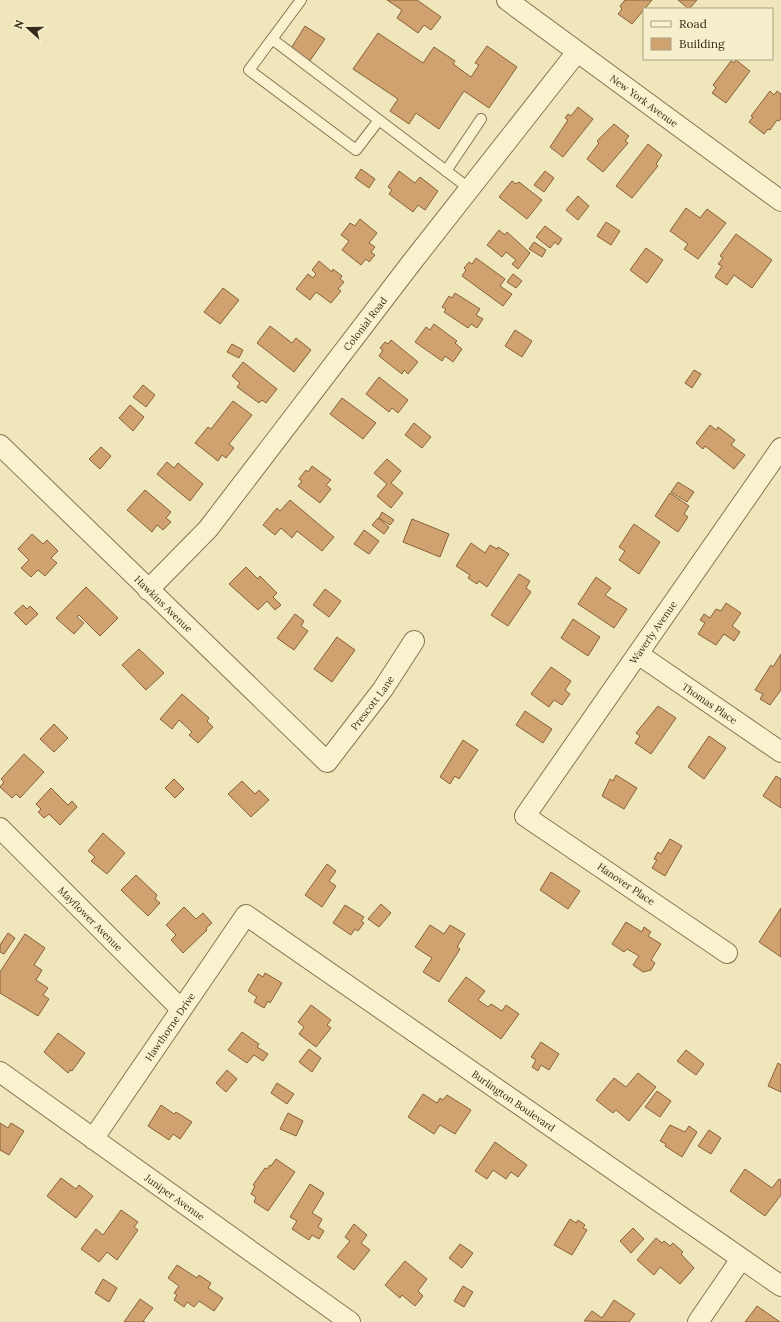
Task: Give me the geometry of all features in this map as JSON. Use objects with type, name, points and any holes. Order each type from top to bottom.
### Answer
[{"type":"street","name":"New York Avenue","points":[[508,0],[781,201]]},
{"type":"street","name":"Colonial Road","points":[[148,590],[208,529],[470,189],[578,52]]},
{"type":"street","name":"Hawkins Avenue","points":[[0,445],[327,762]]},
{"type":"street","name":"Waverly Avenue","points":[[525,816],[781,448]]},
{"type":"street","name":"Prescott Lane","points":[[327,762],[374,701],[414,641]]},
{"type":"street","name":"Thomas Place","points":[[638,654],[781,752]]},
{"type":"street","name":"Hanover Place","points":[[525,816],[727,953]]},
{"type":"street","name":"Mayflower Avenue","points":[[0,828],[181,1009]]},
{"type":"street","name":"Hawthorne Drive","points":[[93,1139],[246,915]]},
{"type":"street","name":"Burlington Boulevard","points":[[246,915],[781,1286]]},
{"type":"street","name":"Juniper Avenue","points":[[0,1072],[350,1322]]},
{"type":"street","points":[[698,1322],[741,1259]]},
{"type":"lane","points":[[301,0],[249,70],[356,150],[380,120]]},
{"type":"lane","points":[[272,39],[470,189]]},
{"type":"lane","points":[[446,171],[481,119]]},
{"type":"building","points":[[387,0],[417,0],[441,17],[431,30],[424,25],[418,33],[397,18],[402,10]]},
{"type":"building","points":[[625,0],[652,0],[645,8],[643,8],[643,11],[632,24],[618,14],[622,9],[620,6]]},
{"type":"building","points":[[678,0],[697,0],[690,8]]},
{"type":"building","points":[[305,26],[325,39],[309,62],[290,50]]},
{"type":"building","points":[[378,33],[423,63],[434,47],[455,61],[453,64],[471,77],[479,65],[475,63],[487,46],[517,67],[489,108],[464,91],[439,129],[416,113],[409,124],[390,111],[398,99],[353,69]]},
{"type":"building","points":[[736,60],[750,71],[726,103],[712,93],[716,88],[713,85],[731,61],[734,63]]},
{"type":"building","points":[[770,91],[774,95],[777,91],[781,94],[781,119],[779,121],[777,120],[770,130],[768,129],[764,134],[749,122],[753,117],[751,116]]},
{"type":"building","points":[[578,107],[593,119],[563,157],[550,147],[568,120],[565,118],[568,114],[571,116]]},
{"type":"building","points":[[614,124],[629,136],[625,141],[628,143],[603,172],[587,159],[599,143],[597,141]]},
{"type":"building","points":[[648,144],[662,155],[656,164],[658,166],[632,198],[616,186]]},
{"type":"building","points":[[361,169],[375,179],[369,188],[355,178]]},
{"type":"building","points":[[399,171],[415,183],[420,177],[438,191],[425,210],[418,205],[413,212],[389,194],[392,190],[388,187]]},
{"type":"building","points":[[545,171],[554,178],[544,192],[534,185]]},
{"type":"building","points":[[512,181],[516,184],[519,182],[542,200],[527,219],[499,197]]},
{"type":"building","points":[[578,196],[589,206],[578,220],[566,210]]},
{"type":"building","points":[[686,208],[700,218],[707,209],[726,223],[698,259],[684,249],[688,244],[670,231]]},
{"type":"building","points":[[360,219],[377,233],[369,243],[375,247],[371,252],[375,255],[369,262],[366,259],[361,265],[342,250],[349,241],[341,235],[350,223],[355,226]]},
{"type":"building","points":[[606,222],[620,231],[611,245],[597,236]]},
{"type":"building","points":[[545,226],[562,239],[558,245],[555,242],[550,248],[536,237]]},
{"type":"building","points":[[499,230],[505,235],[507,232],[530,253],[518,269],[512,264],[516,260],[506,252],[502,257],[487,245]]},
{"type":"building","points":[[736,234],[772,260],[752,288],[734,275],[727,285],[715,277],[722,266],[718,264],[723,258],[720,256]]},
{"type":"building","points":[[534,242],[546,250],[542,257],[529,249]]},
{"type":"building","points":[[646,248],[663,260],[647,283],[630,270]]},
{"type":"building","points":[[476,258],[505,279],[500,286],[512,294],[503,306],[462,276],[466,270],[464,268],[469,262],[472,264]]},
{"type":"building","points":[[319,261],[332,272],[333,269],[342,276],[340,279],[344,282],[338,289],[341,291],[331,303],[316,292],[310,300],[296,289],[308,274],[313,278],[316,274],[312,270]]},
{"type":"building","points":[[513,274],[522,281],[516,288],[507,282]]},
{"type":"building","points":[[223,288],[239,300],[220,324],[204,312]]},
{"type":"building","points":[[455,293],[480,309],[476,315],[483,319],[477,328],[471,324],[468,328],[444,312],[446,309],[442,307],[449,296],[452,298]]},
{"type":"building","points":[[434,324],[457,341],[455,343],[462,349],[453,362],[445,356],[442,361],[415,342],[426,327],[430,330]]},
{"type":"building","points":[[270,326],[292,343],[296,338],[311,350],[294,372],[257,343]]},
{"type":"building","points":[[515,330],[532,341],[522,357],[505,346]]},
{"type":"building","points":[[391,340],[418,362],[408,374],[404,370],[402,374],[379,356],[383,350],[380,348],[385,342],[388,344]]},
{"type":"building","points":[[232,344],[243,350],[239,358],[227,352]]},
{"type":"building","points":[[243,362],[277,389],[266,403],[262,400],[259,403],[237,387],[240,383],[232,376]]},
{"type":"building","points":[[694,370],[701,374],[692,388],[685,383]]},
{"type":"building","points":[[379,377],[408,400],[398,413],[392,408],[389,412],[366,394]]},
{"type":"building","points":[[143,385],[155,395],[146,407],[133,397]]},
{"type":"building","points":[[342,398],[376,423],[363,439],[330,414]]},
{"type":"building","points":[[233,401],[252,415],[229,444],[234,448],[226,458],[222,455],[218,461],[195,443],[208,427],[211,429]]},
{"type":"building","points":[[130,405],[144,417],[133,431],[119,418]]},
{"type":"building","points":[[414,423],[431,437],[422,448],[405,435]]},
{"type":"building","points":[[710,425],[716,430],[718,427],[735,440],[731,445],[745,455],[734,469],[705,446],[703,449],[696,443]]},
{"type":"building","points":[[101,447],[111,456],[100,469],[89,459]]},
{"type":"building","points":[[387,459],[401,471],[391,483],[403,493],[391,508],[377,496],[387,484],[374,473]]},
{"type":"building","points":[[167,462],[174,468],[178,463],[203,484],[190,501],[157,474]]},
{"type":"building","points":[[312,466],[331,480],[326,485],[331,489],[320,503],[298,486],[302,481],[299,479],[306,470],[308,472]]},
{"type":"building","points":[[678,482],[694,492],[687,502],[671,492]]},
{"type":"building","points":[[145,490],[171,512],[166,518],[171,522],[163,530],[157,525],[152,532],[127,510]]},
{"type":"building","points":[[670,493],[689,506],[684,514],[688,517],[678,532],[655,516]]},
{"type":"building","points":[[290,500],[334,537],[322,551],[297,531],[292,538],[281,528],[275,535],[263,525],[277,508],[280,511]]},
{"type":"building","points":[[382,512],[394,520],[390,525],[379,518]]},
{"type":"building","points":[[378,518],[389,527],[384,534],[372,525]]},
{"type":"building","points":[[412,519],[449,534],[440,557],[403,542]]},
{"type":"building","points":[[634,524],[660,542],[639,574],[619,560],[625,551],[619,547]]},
{"type":"building","points":[[364,530],[379,541],[369,554],[354,544]]},
{"type":"building","points":[[32,534],[43,544],[47,540],[58,551],[51,558],[57,563],[45,576],[38,570],[31,577],[21,568],[29,560],[18,549]]},
{"type":"building","points":[[471,543],[485,553],[490,545],[497,549],[498,547],[509,554],[487,587],[479,581],[477,584],[468,578],[470,575],[456,566]]},
{"type":"building","points":[[246,567],[258,579],[260,576],[277,593],[273,597],[281,605],[275,610],[267,601],[258,610],[229,584]]},
{"type":"building","points":[[519,574],[530,581],[526,588],[531,592],[508,626],[491,615]]},
{"type":"building","points":[[596,577],[611,588],[605,595],[627,609],[614,628],[578,604]]},
{"type":"building","points":[[86,587],[118,618],[100,636],[79,615],[77,617],[84,623],[74,634],[56,618]]},
{"type":"building","points":[[325,589],[341,601],[329,617],[313,605]]},
{"type":"building","points":[[726,603],[741,613],[732,626],[740,632],[734,641],[724,634],[716,645],[698,634],[705,623],[700,620],[704,614],[710,618],[716,609],[721,611]]},
{"type":"building","points":[[23,605],[27,609],[30,606],[38,614],[26,625],[14,613]]},
{"type":"building","points":[[295,614],[304,621],[301,626],[308,631],[294,650],[277,638]]},
{"type":"building","points":[[573,619],[600,637],[588,656],[561,638]]},
{"type":"building","points":[[337,637],[355,650],[332,682],[314,669]]},
{"type":"building","points":[[139,649],[164,673],[146,690],[122,665]]},
{"type":"building","points":[[781,654],[781,690],[770,705],[760,699],[763,694],[755,690],[771,665],[773,667]]},
{"type":"building","points":[[551,667],[571,681],[565,690],[570,694],[562,705],[554,700],[549,707],[531,694]]},
{"type":"building","points":[[182,694],[209,718],[207,721],[213,727],[198,743],[189,735],[192,732],[179,720],[172,729],[160,719]]},
{"type":"building","points":[[658,706],[676,718],[651,754],[635,743],[640,736],[636,733]]},
{"type":"building","points":[[525,711],[552,729],[543,743],[516,725]]},
{"type":"building","points":[[54,724],[68,738],[54,752],[40,739]]},
{"type":"building","points":[[709,736],[726,748],[704,779],[688,767]]},
{"type":"building","points":[[463,740],[478,750],[459,779],[455,776],[450,784],[440,777]]},
{"type":"building","points":[[24,754],[44,772],[20,798],[16,794],[12,798],[0,787],[4,782],[1,779]]},
{"type":"building","points":[[616,775],[637,788],[624,809],[602,796],[610,779],[613,781]]},
{"type":"building","points":[[776,776],[781,779],[781,808],[763,796]]},
{"type":"building","points":[[174,779],[184,789],[175,798],[165,788]]},
{"type":"building","points":[[242,781],[255,794],[259,790],[269,800],[251,817],[228,794]]},
{"type":"building","points":[[51,788],[68,805],[72,801],[77,807],[60,825],[49,814],[44,818],[38,812],[41,809],[36,804]]},
{"type":"building","points":[[103,833],[125,853],[107,874],[91,861],[95,857],[88,851]]},
{"type":"building","points":[[670,839],[682,846],[665,876],[652,868],[657,860],[654,859],[658,852],[661,854]]},
{"type":"building","points":[[327,864],[336,871],[329,881],[336,886],[322,907],[305,895]]},
{"type":"building","points":[[551,872],[580,891],[568,909],[540,890]]},
{"type":"building","points":[[136,875],[157,895],[155,899],[160,903],[148,916],[121,890]]},
{"type":"building","points":[[381,904],[391,913],[379,927],[368,919]]},
{"type":"building","points":[[345,905],[364,917],[361,921],[364,923],[358,931],[355,929],[351,935],[333,923]]},
{"type":"building","points":[[184,907],[196,919],[203,913],[212,923],[206,928],[207,930],[183,953],[171,940],[176,935],[166,925]]},
{"type":"building","points":[[781,908],[781,957],[759,942]]},
{"type":"building","points":[[626,922],[642,932],[644,927],[651,932],[648,936],[661,944],[651,960],[655,963],[651,970],[643,972],[633,965],[639,956],[627,949],[624,952],[612,944]]},
{"type":"building","points":[[430,925],[444,934],[450,925],[465,934],[457,947],[460,949],[439,982],[423,972],[432,958],[415,947]]},
{"type":"building","points":[[8,933],[15,938],[4,954],[0,952],[0,945]]},
{"type":"building","points":[[25,934],[45,948],[34,965],[42,970],[36,980],[48,988],[43,995],[49,999],[38,1016],[0,993],[0,972]]},
{"type":"building","points":[[265,973],[282,983],[270,1003],[268,1001],[264,1008],[254,1002],[257,997],[248,991],[258,974],[263,977]]},
{"type":"building","points":[[466,977],[485,991],[478,1000],[488,1007],[491,1004],[502,1011],[506,1005],[519,1014],[501,1039],[448,1001]]},
{"type":"building","points":[[311,1005],[331,1020],[327,1025],[331,1028],[316,1047],[299,1034],[304,1027],[298,1022]]},
{"type":"building","points":[[242,1032],[259,1044],[257,1047],[268,1054],[263,1061],[254,1055],[247,1063],[228,1050]]},
{"type":"building","points":[[58,1033],[85,1053],[72,1071],[70,1070],[68,1073],[44,1052]]},
{"type":"building","points":[[541,1042],[559,1054],[549,1070],[541,1065],[538,1071],[532,1067],[536,1060],[531,1057]]},
{"type":"building","points":[[309,1049],[321,1058],[312,1072],[299,1062]]},
{"type":"building","points":[[686,1050],[704,1064],[696,1075],[677,1061]]},
{"type":"building","points":[[778,1063],[781,1065],[781,1092],[768,1086]]},
{"type":"building","points":[[227,1070],[237,1079],[226,1092],[216,1083]]},
{"type":"building","points":[[638,1073],[656,1087],[629,1121],[616,1110],[613,1113],[596,1100],[614,1078],[626,1087]]},
{"type":"building","points":[[277,1083],[294,1094],[287,1104],[271,1093]]},
{"type":"building","points":[[657,1091],[671,1101],[660,1117],[645,1107]]},
{"type":"building","points":[[423,1094],[437,1103],[440,1098],[443,1100],[447,1095],[471,1110],[455,1134],[440,1125],[434,1134],[408,1117]]},
{"type":"building","points":[[161,1105],[174,1114],[176,1112],[192,1122],[180,1139],[173,1134],[169,1140],[148,1126]]},
{"type":"building","points":[[288,1113],[303,1121],[296,1136],[280,1129]]},
{"type":"building","points":[[0,1123],[8,1128],[11,1123],[24,1131],[9,1155],[0,1150]]},
{"type":"building","points":[[670,1125],[685,1132],[689,1126],[697,1132],[682,1157],[660,1141]]},
{"type":"building","points":[[709,1130],[721,1138],[711,1154],[698,1146]]},
{"type":"building","points":[[495,1142],[527,1165],[518,1177],[511,1172],[506,1179],[493,1170],[487,1179],[475,1171]]},
{"type":"building","points":[[276,1159],[295,1172],[268,1211],[254,1202],[256,1197],[251,1194],[255,1186],[253,1185],[265,1168],[267,1169],[270,1165],[271,1166]]},
{"type":"building","points":[[745,1169],[772,1188],[779,1179],[781,1180],[781,1195],[765,1216],[730,1191]]},
{"type":"building","points":[[61,1178],[76,1189],[79,1185],[93,1196],[76,1218],[47,1196]]},
{"type":"building","points":[[310,1184],[324,1193],[312,1213],[322,1219],[318,1227],[324,1231],[319,1239],[312,1235],[309,1240],[292,1229],[297,1221],[290,1217]]},
{"type":"building","points":[[121,1210],[138,1222],[134,1227],[138,1230],[117,1260],[107,1252],[99,1262],[81,1249],[96,1229],[103,1235]]},
{"type":"building","points":[[570,1219],[576,1223],[578,1220],[585,1225],[583,1228],[587,1230],[572,1255],[554,1245]]},
{"type":"building","points":[[354,1224],[367,1235],[361,1243],[370,1250],[354,1270],[337,1257],[350,1241],[345,1237]]},
{"type":"building","points":[[633,1228],[644,1239],[631,1253],[620,1241]]},
{"type":"building","points":[[656,1238],[662,1243],[664,1241],[670,1246],[673,1243],[683,1252],[681,1254],[694,1268],[680,1284],[660,1267],[654,1275],[637,1260]]},
{"type":"building","points":[[460,1244],[473,1253],[462,1268],[449,1258]]},
{"type":"building","points":[[405,1261],[427,1279],[418,1291],[423,1296],[415,1306],[402,1295],[400,1298],[385,1285]]},
{"type":"building","points":[[177,1265],[197,1278],[199,1275],[211,1283],[208,1288],[223,1298],[214,1311],[199,1301],[194,1307],[187,1302],[184,1307],[174,1300],[177,1295],[174,1293],[179,1286],[168,1278]]},
{"type":"building","points":[[103,1279],[117,1288],[109,1302],[95,1293]]},
{"type":"building","points":[[463,1286],[473,1292],[464,1307],[454,1301]]},
{"type":"building","points":[[140,1299],[153,1308],[143,1321],[145,1322],[124,1322]]},
{"type":"building","points":[[614,1300],[635,1314],[629,1322],[584,1321],[592,1311],[602,1318]]},
{"type":"building","points":[[757,1306],[780,1322],[745,1322]]}]
